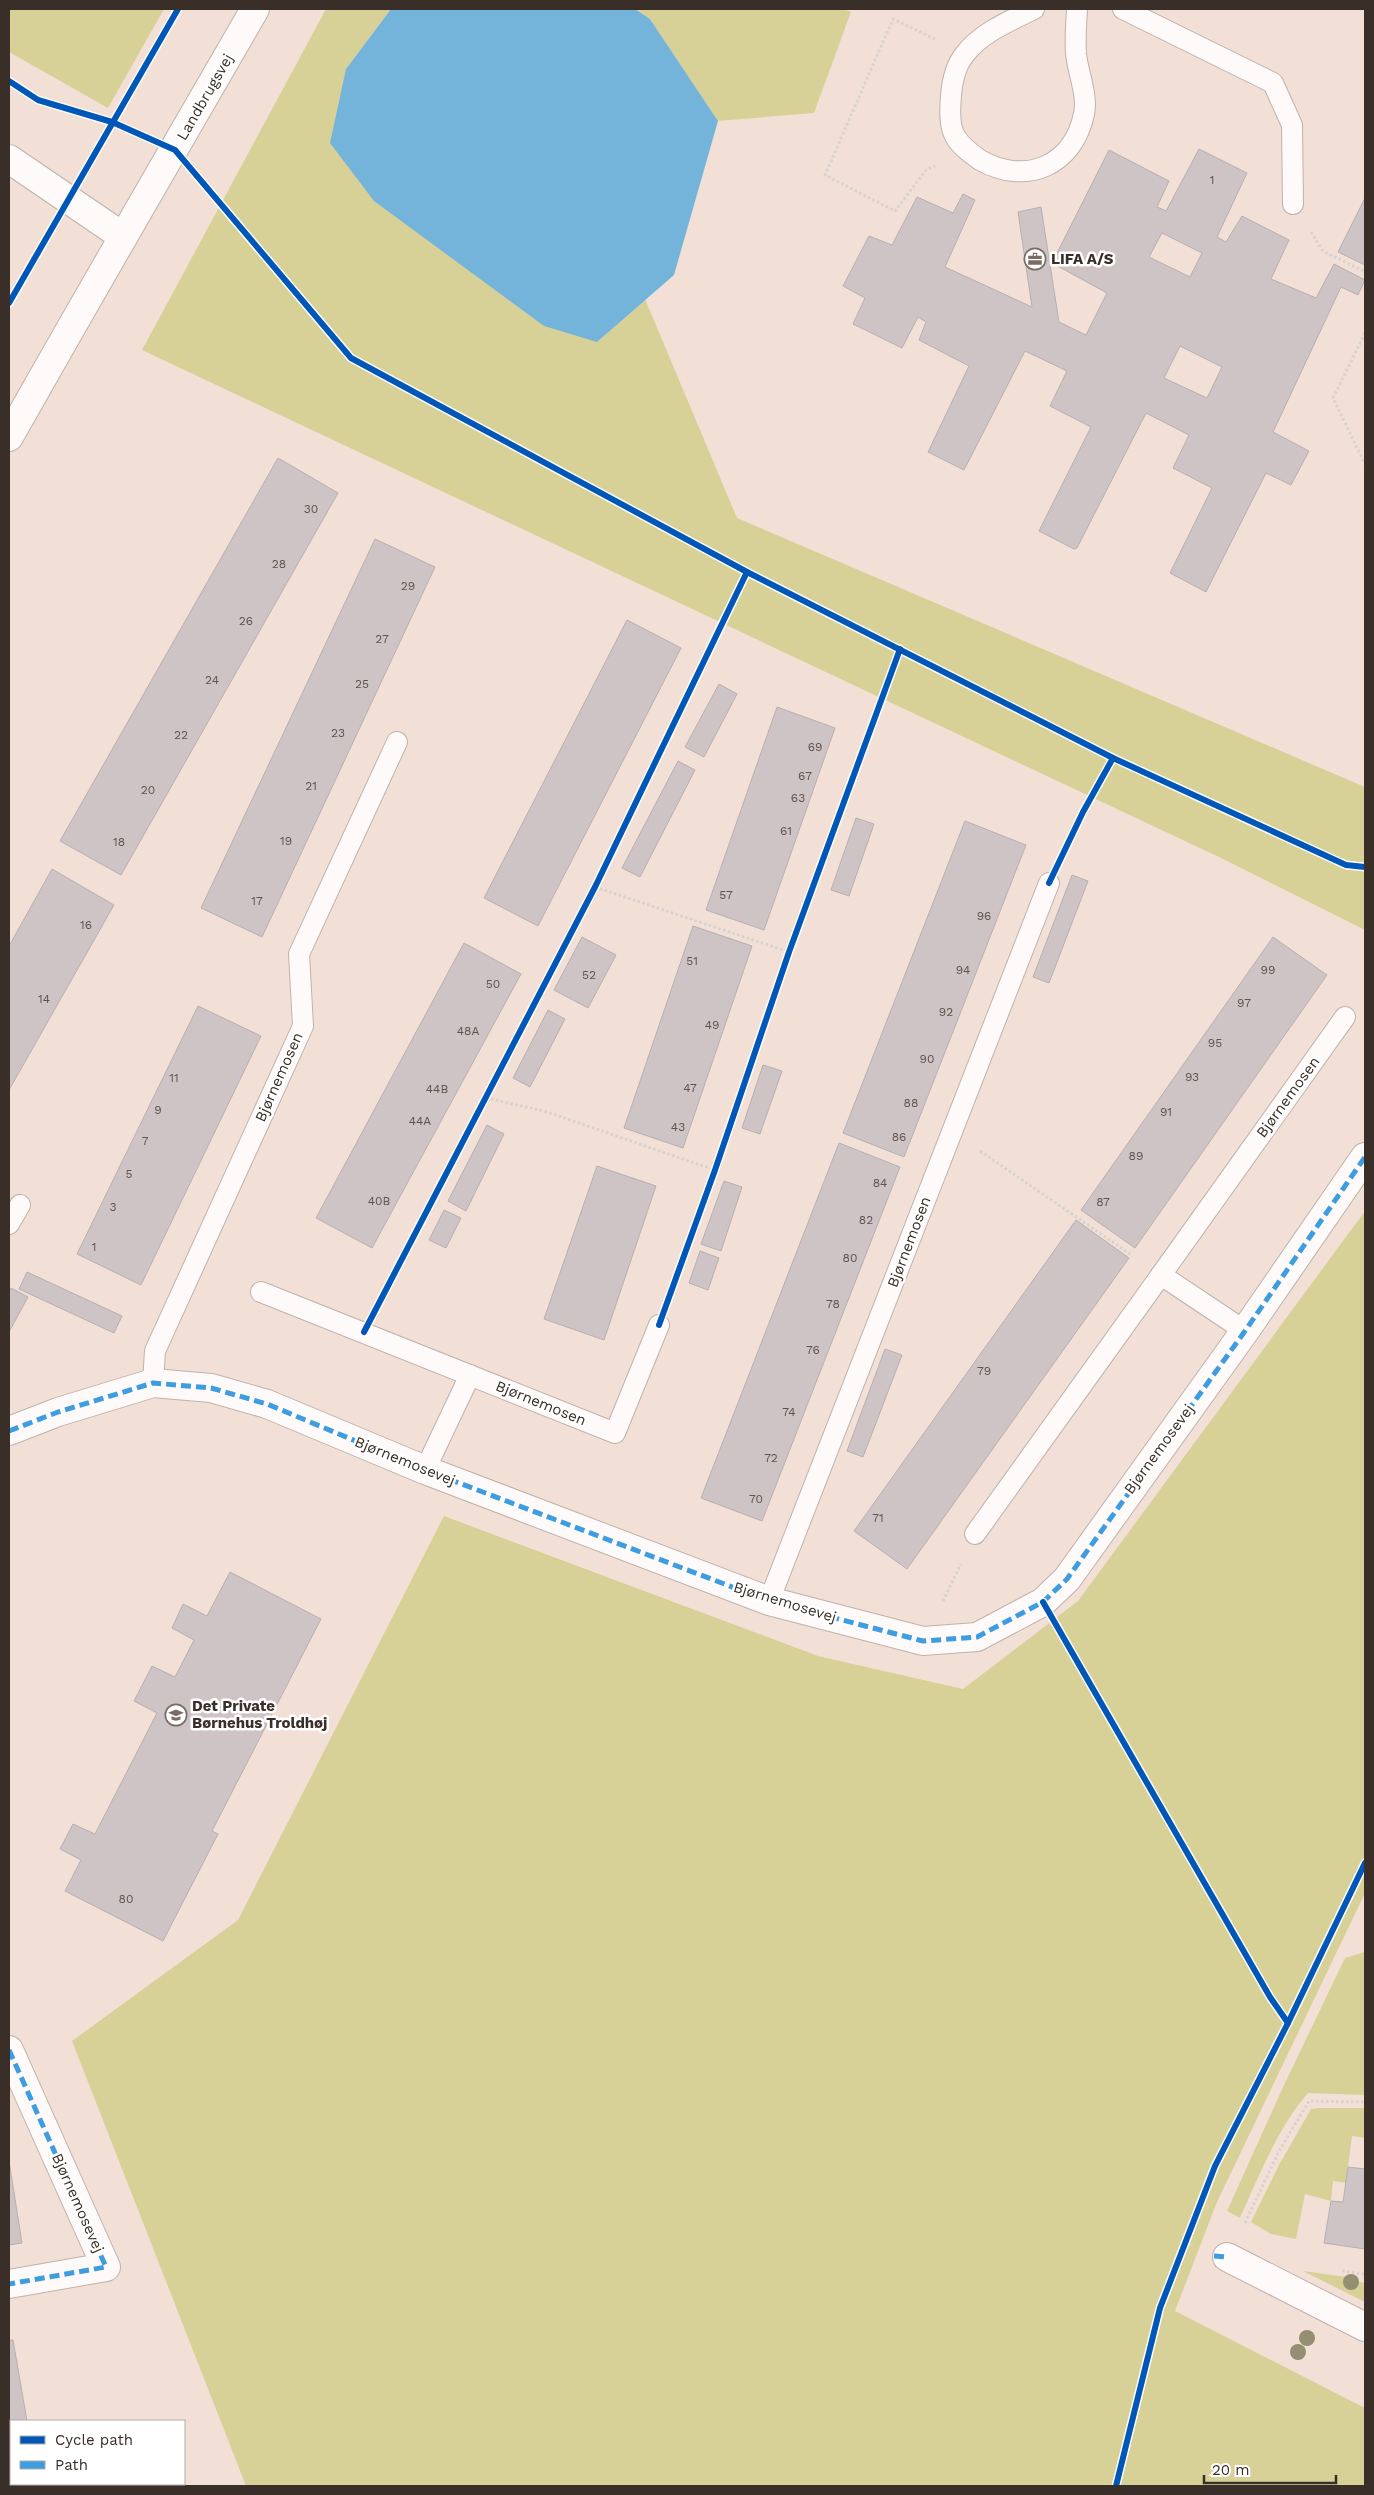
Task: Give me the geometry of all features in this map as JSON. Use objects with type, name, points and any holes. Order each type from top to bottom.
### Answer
[{"type":"street","name":"Landbrugsvej","points":[[9,436],[122,236],[175,150],[255,9]]},
{"type":"street","points":[[9,159],[122,236]]},
{"type":"street","name":"Bjørnemosevej","points":[[9,1431],[58,1412],[153,1383],[211,1388],[267,1404],[425,1470],[769,1601],[924,1641],[977,1637],[1043,1602],[1067,1579],[1245,1331],[1365,1157]]},
{"type":"street","name":"Bjørnemosevej","points":[[9,2050],[106,2266],[9,2284]]},
{"type":"street","points":[[1227,2257],[1365,2327]]},
{"type":"lane","points":[[1034,9],[989,32],[964,54],[953,80],[950,108],[953,133],[968,152],[992,166],[1020,173],[1043,168],[1063,155],[1076,135],[1084,113],[1076,54],[1076,9]]},
{"type":"lane","points":[[1123,9],[1273,83],[1292,125],[1293,204]]},
{"type":"lane","name":"Bjørnemosen","points":[[153,1383],[155,1351],[303,1026],[299,954],[397,742]]},
{"type":"lane","name":"Bjørnemosen","points":[[769,1601],[1049,883]]},
{"type":"lane","name":"Bjørnemosen","points":[[976,1534],[1345,1017]]},
{"type":"lane","points":[[9,1224],[20,1205]]},
{"type":"lane","points":[[1161,1275],[1245,1331]]},
{"type":"lane","name":"Bjørnemosen","points":[[262,1292],[615,1433],[659,1325]]},
{"type":"lane","points":[[425,1470],[470,1375]]},
{"type":"path","points":[[964,54],[893,19],[825,175],[895,211],[926,170],[968,152]]},
{"type":"path","points":[[1293,204],[1323,250],[1365,272]]},
{"type":"path","points":[[1365,333],[1333,398],[1365,464]]},
{"type":"path","points":[[590,896],[599,878]]},
{"type":"path","points":[[595,887],[789,952]]},
{"type":"path","points":[[786,961],[793,942]]},
{"type":"path","points":[[482,1107],[491,1090]]},
{"type":"path","points":[[486,1098],[544,1111],[715,1170]]},
{"type":"path","points":[[951,1134],[997,1161],[1161,1275]]},
{"type":"path","points":[[712,1179],[718,1161]]},
{"type":"path","points":[[924,1641],[976,1534]]},
{"type":"path","points":[[1227,2257],[1278,2152],[1309,2101],[1365,2102]]},
{"type":"path","points":[[1182,2250],[1188,2233]]},
{"type":"shaded area","points":[[9,9],[164,9],[108,108],[9,52]]},
{"type":"shaded area","points":[[326,9],[391,9],[346,69],[597,342],[645,299],[737,518],[1365,787],[1365,930],[1221,858],[142,350]]},
{"type":"shaded area","points":[[635,9],[844,9],[851,12],[814,113],[718,121],[650,19]]},
{"type":"shaded area","points":[[1365,1211],[1365,1893],[1217,2202],[1175,2311],[1365,2408],[1365,2486],[246,2486],[72,2041],[238,1920],[444,1516],[818,1656],[963,1689],[1078,1601]]},
{"type":"shaded area","points":[[1365,1952],[1365,2095],[1308,2093],[1278,2137],[1240,2218],[1227,2211],[1284,2085],[1345,1958]]},
{"type":"shaded area","points":[[1365,2108],[1365,2138],[1352,2136],[1346,2183],[1333,2181],[1331,2201],[1305,2194],[1296,2239],[1271,2234],[1251,2222],[1279,2165],[1311,2109]]},
{"type":"shaded area","points":[[1303,2271],[1354,2278],[1354,2281],[1365,2283],[1365,2302]]},
{"type":"water","points":[[391,9],[635,9],[650,19],[718,121],[674,275],[597,342],[544,326],[374,201],[330,143],[346,69]]},
{"type":"building","points":[[1199,149],[1247,173],[1217,237],[1226,242],[1242,216],[1289,240],[1271,279],[1316,298],[1334,264],[1365,280],[1358,295],[1341,287],[1273,432],[1309,451],[1291,485],[1266,473],[1206,592],[1170,573],[1212,488],[1173,468],[1189,435],[1146,413],[1077,548],[1074,549],[1039,531],[1091,427],[1050,406],[1067,371],[1025,351],[964,470],[928,452],[969,366],[919,340],[926,322],[918,317],[902,348],[853,324],[865,298],[843,286],[869,236],[892,245],[917,197],[953,213],[963,194],[975,200],[945,267],[1032,307],[1018,212],[1041,207],[1059,322],[1086,335],[1107,293],[1052,263],[1109,150],[1169,181],[1157,207],[1166,211]],"holes":[[[1162,233],[1202,253],[1190,277],[1149,257]],[[1180,346],[1222,367],[1207,398],[1164,378]]]},
{"type":"building","points":[[1365,198],[1365,265],[1338,252]]},
{"type":"building","points":[[278,458],[338,493],[121,875],[60,841]]},
{"type":"building","points":[[375,539],[435,567],[262,937],[201,908]]},
{"type":"building","points":[[627,620],[681,648],[538,926],[484,898]]},
{"type":"building","points":[[719,684],[737,694],[704,757],[685,747]]},
{"type":"building","points":[[777,707],[835,728],[764,930],[706,910]]},
{"type":"building","points":[[678,761],[695,770],[640,877],[622,868]]},
{"type":"building","points":[[856,818],[874,824],[849,896],[831,890]]},
{"type":"building","points":[[965,821],[1026,845],[904,1157],[843,1133]]},
{"type":"building","points":[[52,869],[114,905],[9,1090],[9,946]]},
{"type":"building","points":[[1072,875],[1088,881],[1049,983],[1033,977]]},
{"type":"building","points":[[693,926],[752,946],[683,1148],[624,1128]]},
{"type":"building","points":[[582,937],[616,955],[588,1008],[554,990]]},
{"type":"building","points":[[1273,937],[1327,975],[1135,1248],[1081,1210]]},
{"type":"building","points":[[464,943],[521,974],[372,1248],[316,1218]]},
{"type":"building","points":[[198,1006],[261,1036],[141,1285],[77,1254]]},
{"type":"building","points":[[548,1010],[565,1019],[530,1087],[513,1078]]},
{"type":"building","points":[[763,1065],[782,1071],[760,1134],[742,1128]]},
{"type":"building","points":[[487,1125],[504,1134],[466,1211],[448,1201]]},
{"type":"building","points":[[839,1143],[900,1167],[762,1521],[701,1498]]},
{"type":"building","points":[[597,1166],[656,1186],[604,1340],[544,1319]]},
{"type":"building","points":[[724,1181],[742,1187],[721,1251],[701,1244]]},
{"type":"building","points":[[444,1210],[461,1218],[446,1248],[429,1240]]},
{"type":"building","points":[[1076,1220],[1129,1258],[907,1569],[854,1531]]},
{"type":"building","points":[[700,1251],[719,1258],[708,1290],[689,1283]]},
{"type":"building","points":[[27,1272],[122,1316],[114,1333],[19,1289]]},
{"type":"building","points":[[11,1288],[28,1297],[9,1332],[9,1292]]},
{"type":"building","points":[[885,1349],[902,1355],[863,1457],[847,1451]]},
{"type":"building","points":[[230,1572],[321,1619],[212,1831],[218,1834],[163,1941],[65,1891],[81,1860],[60,1849],[73,1824],[95,1834],[157,1713],[134,1701],[152,1666],[175,1677],[194,1640],[172,1628],[183,1604],[207,1616]]},
{"type":"building","points":[[9,2161],[22,2243],[9,2245]]},
{"type":"building","points":[[1348,2167],[1365,2169],[1365,2249],[1324,2243],[1331,2201],[1343,2202]]},
{"type":"building","points":[[9,2340],[13,2340],[27,2420],[10,2420],[10,2485],[70,2485],[9,2486]]},
{"type":"marked path","points":[[9,1431],[58,1412],[153,1383],[211,1388],[267,1404],[425,1470],[769,1601],[923,1641],[977,1637],[1043,1602],[1067,1579],[1245,1331],[1365,1157]]},
{"type":"marked path","points":[[9,2050],[106,2267],[9,2284]]},
{"type":"marked path","points":[[1214,2256],[1227,2257]]},
{"type":"cycle path","points":[[9,303],[178,9]]},
{"type":"cycle path","points":[[9,81],[38,100],[112,122],[175,150],[351,358],[747,572],[1113,758],[1346,865],[1365,867]]},
{"type":"cycle path","points":[[364,1332],[595,887],[747,572]]},
{"type":"cycle path","points":[[659,1325],[715,1170],[789,952],[900,649]]},
{"type":"cycle path","points":[[1049,883],[1083,812],[1113,758]]},
{"type":"cycle path","points":[[1043,1602],[1270,1997],[1288,2023]]},
{"type":"cycle path","points":[[1116,2486],[1160,2308],[1215,2166],[1288,2023],[1365,1863]]},
{"type":"place","name":"LIFA A/S","points":[[1035,259]]},
{"type":"place","name":"Det Private Børnehus Troldhøj","points":[[176,1715]]}]
